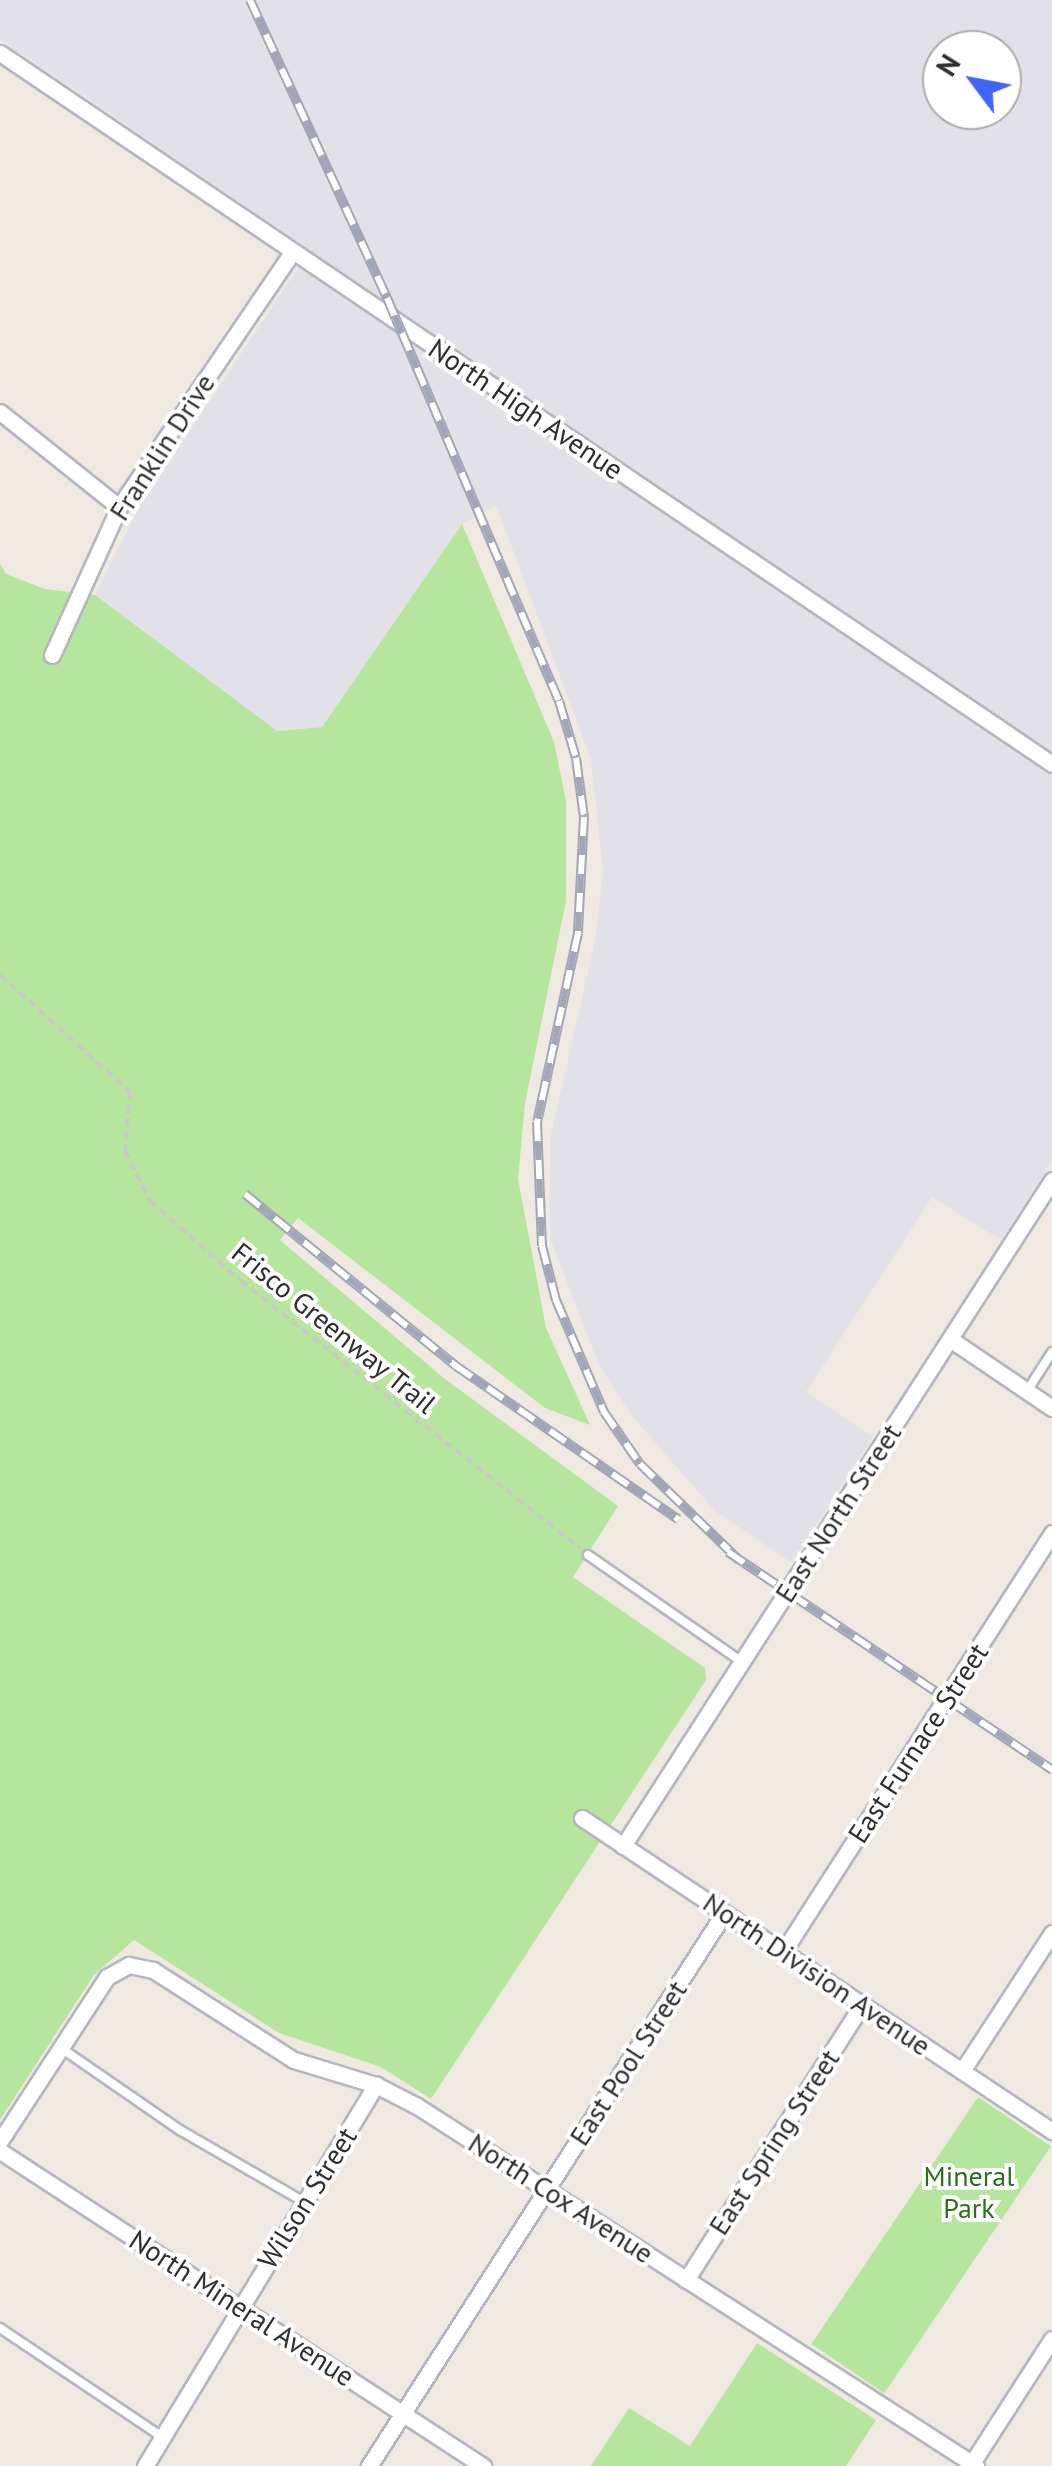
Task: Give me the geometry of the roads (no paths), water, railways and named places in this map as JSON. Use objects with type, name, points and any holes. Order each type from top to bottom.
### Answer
[{"type":"street","name":"North High Avenue","points":[[0,53],[1052,764]]},
{"type":"street","name":"Franklin Drive","points":[[52,654],[119,507],[292,252]]},
{"type":"street","points":[[0,412],[119,507]]},
{"type":"street","name":"East North Street","points":[[624,1846],[1052,1180]]},
{"type":"street","points":[[950,1339],[1052,1408]]},
{"type":"street","name":"East Furnace Street","points":[[783,1952],[1052,1533]]},
{"type":"street","name":"North Division Avenue","points":[[582,1818],[1052,2131]]},
{"type":"street","name":"East Pool Street","points":[[369,2466],[724,1913]]},
{"type":"street","points":[[962,2071],[1052,1933]]},
{"type":"street","name":"North Cox Avenue","points":[[61,2048],[107,1977],[129,1964],[153,1970],[294,2060],[376,2085],[547,2189],[973,2465]]},
{"type":"street","name":"East Spring Street","points":[[686,2280],[862,2004]]},
{"type":"street","points":[[0,2141],[61,2048]]},
{"type":"street","name":"Wilson Street","points":[[145,2466],[376,2085]]},
{"type":"street","name":"North Mineral Avenue","points":[[0,2151],[483,2466]]},
{"type":"street","points":[[973,2465],[1052,2339]]},
{"type":"lane","points":[[1027,1391],[1052,1352]]},
{"type":"lane","points":[[588,1555],[742,1662]]},
{"type":"lane","points":[[61,2048],[180,2130],[304,2202]]},
{"type":"lane","points":[[0,2328],[162,2438]]},
{"type":"railway","points":[[250,0],[387,298],[559,701],[576,758],[584,817],[578,933],[537,1122],[542,1246],[556,1300],[604,1412],[640,1464],[739,1560]]},
{"type":"railway","points":[[245,1194],[456,1366],[678,1519]]},
{"type":"railway","points":[[728,1552],[1052,1770]]},
{"type":"park label","name":"Mineral Park","points":[[969,2192]]}]
